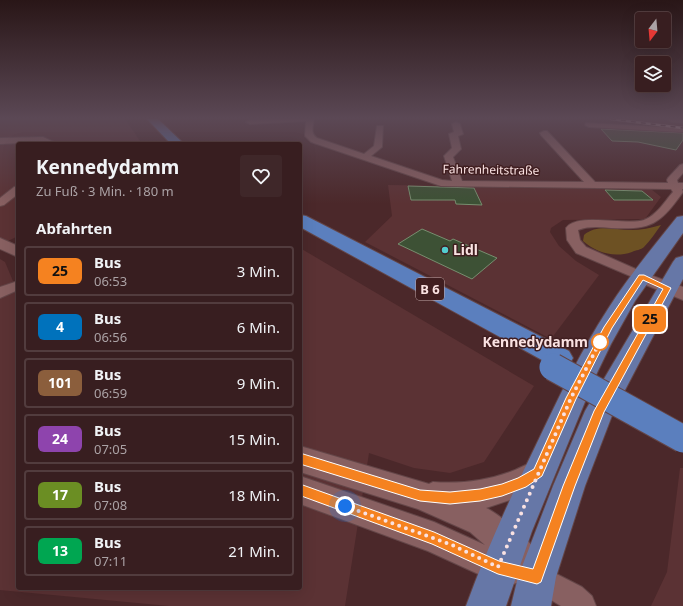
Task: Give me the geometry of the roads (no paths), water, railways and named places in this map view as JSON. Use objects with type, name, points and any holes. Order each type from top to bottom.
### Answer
[{"type":"highway","name":"B 6","points":[[302,221],[556,362],[683,439]]},
{"type":"highway","name":"B 6","points":[[302,229],[556,362],[683,425]]},
{"type":"main road","points":[[534,591],[569,486],[585,405],[608,327],[683,221]]},
{"type":"main road","points":[[486,606],[503,555],[538,472],[585,405],[675,291],[683,262]]},
{"type":"street","name":"Fahrenheitstraße","points":[[336,147],[433,181],[458,184],[678,186]]},
{"type":"street","points":[[365,157],[378,147]]},
{"type":"street","points":[[457,147],[457,149],[448,156],[458,184]]},
{"type":"street","points":[[557,147],[592,185]]},
{"type":"street","points":[[675,291],[581,250],[574,242],[570,234],[572,228],[586,224],[647,223],[656,218],[678,192],[678,186],[672,180],[683,167]]},
{"type":"street","points":[[0,203],[16,191]]},
{"type":"street","points":[[0,230],[16,234]]},
{"type":"street","points":[[0,243],[16,251]]},
{"type":"street","points":[[0,293],[16,286]]},
{"type":"street","points":[[302,460],[420,496],[481,521],[503,555],[534,591],[572,597],[582,606]]},
{"type":"street","points":[[420,496],[450,498],[480,495],[502,490],[522,482],[538,472]]},
{"type":"street","points":[[302,491],[434,538],[503,555]]},
{"type":"place","name":"Lidl","points":[[445,250]]},
{"type":"place","name":"Kennedydamm","points":[[600,342]]}]
